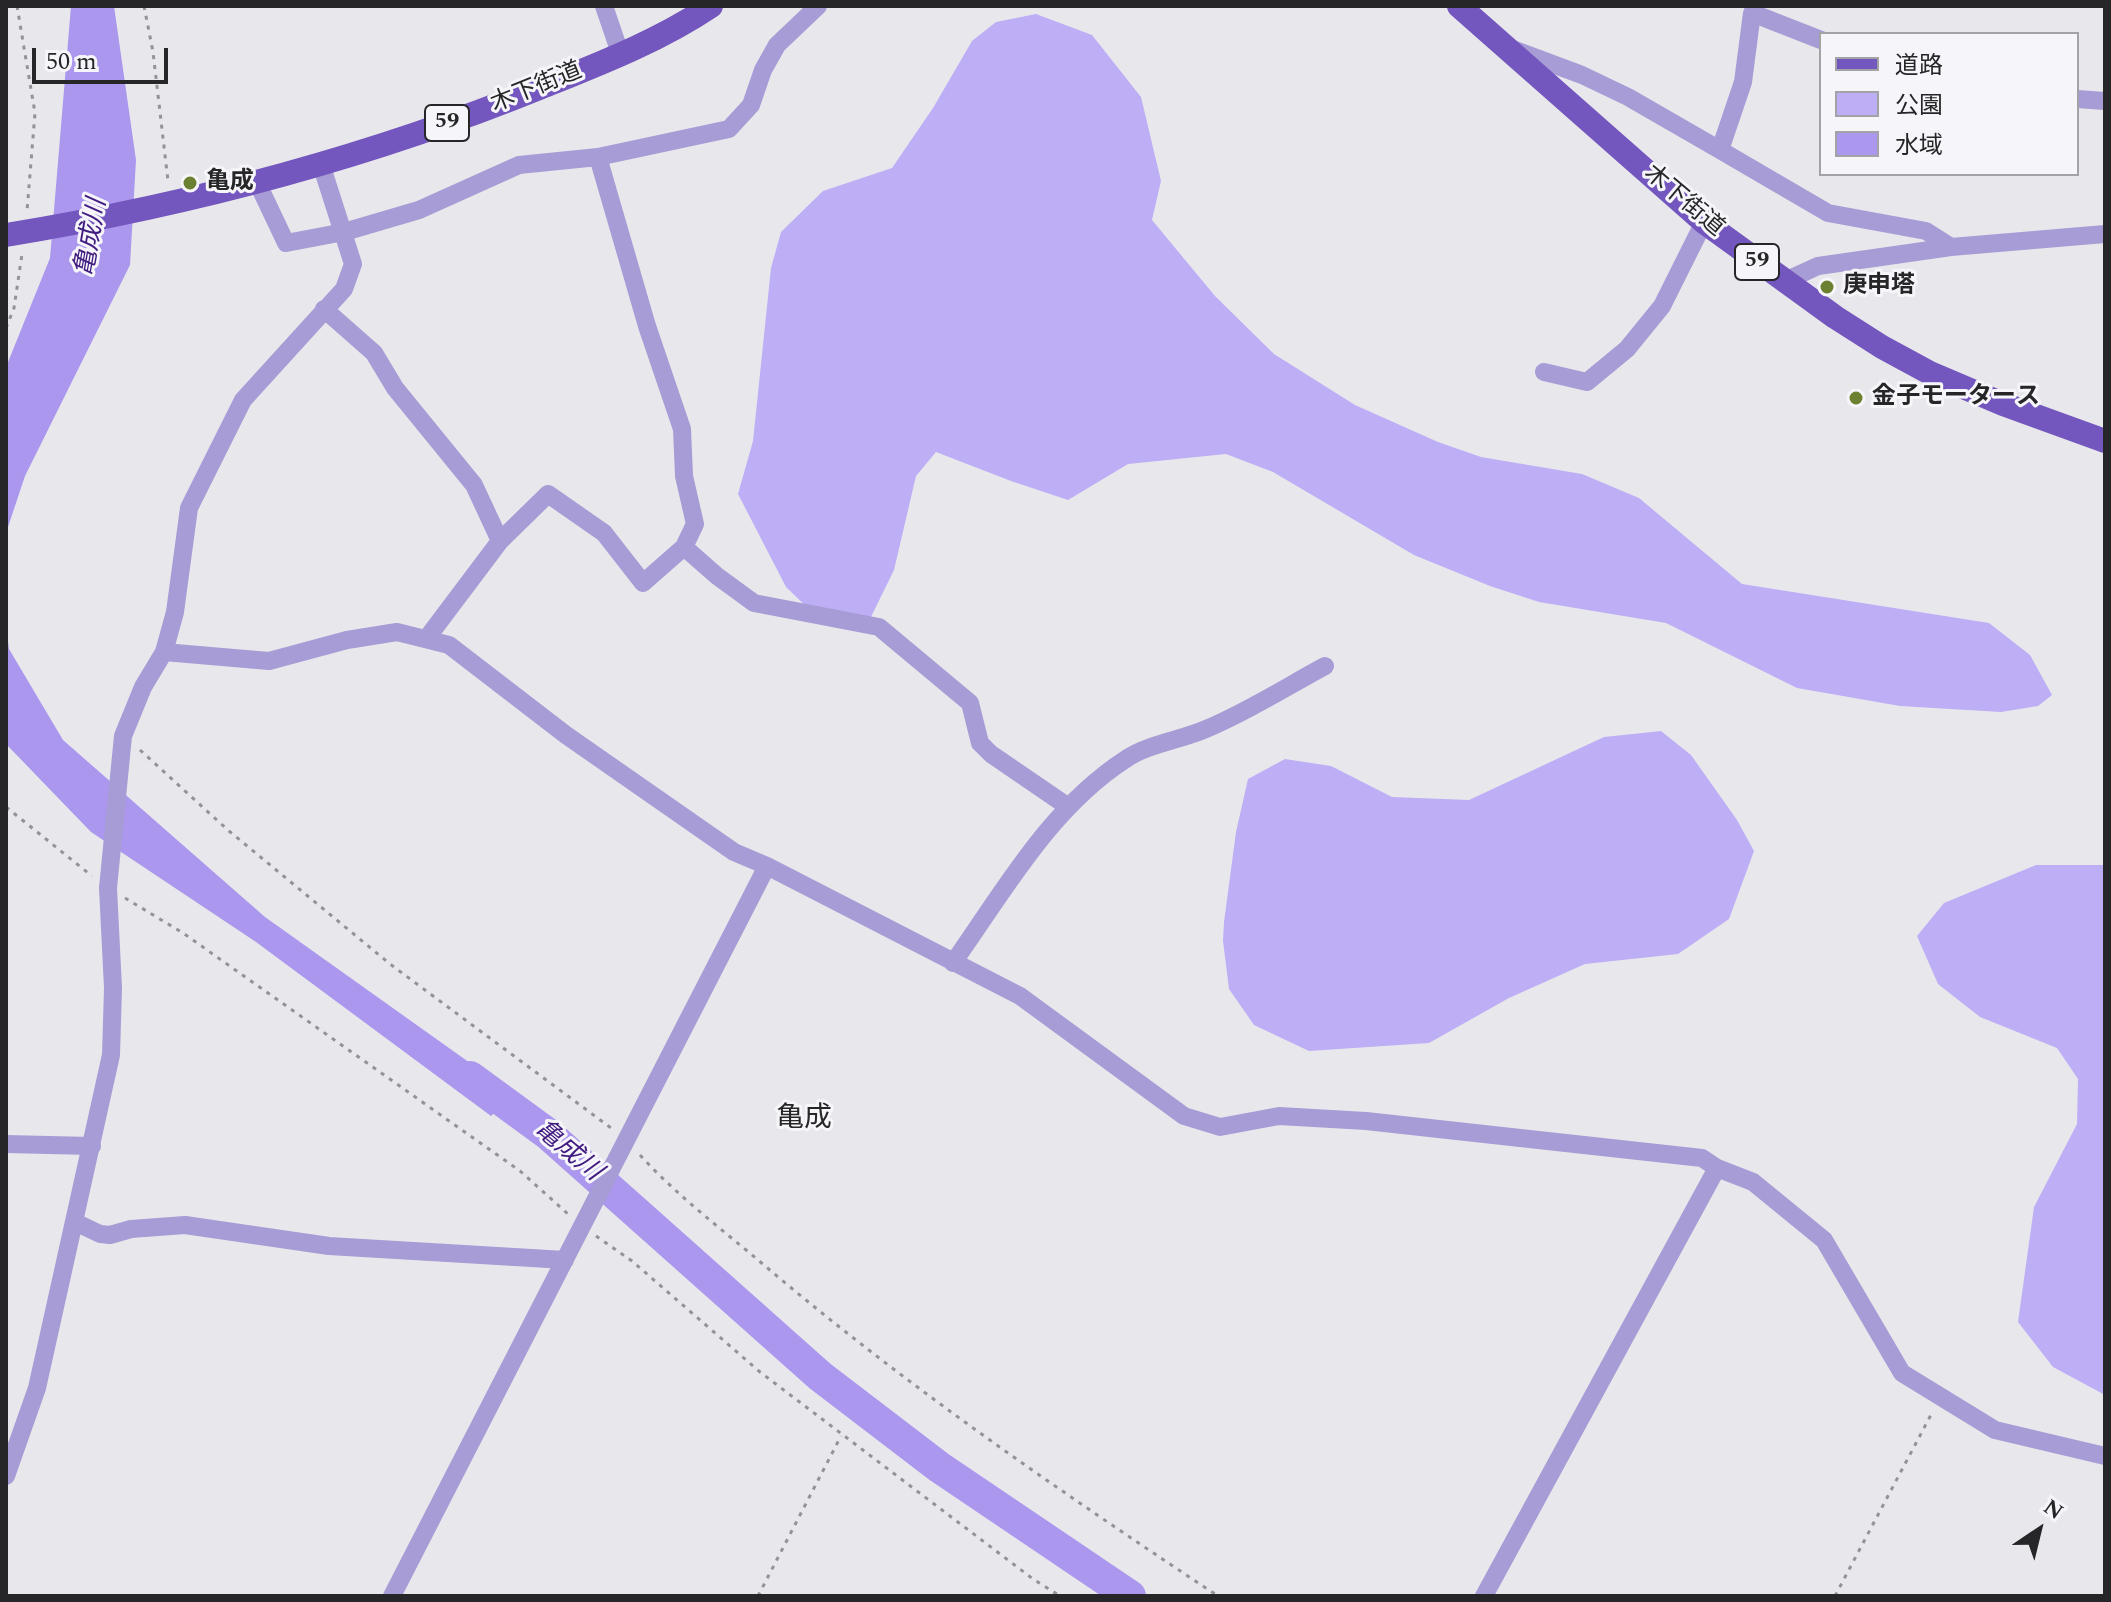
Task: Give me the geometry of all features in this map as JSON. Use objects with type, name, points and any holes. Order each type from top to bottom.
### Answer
[{"type":"main road","name":"木下街道","points":[[169,202],[258,184],[380,147],[502,104],[661,35],[711,6]]},
{"type":"main road","name":"木下街道","points":[[1459,6],[1704,222],[1882,347],[1930,373],[2003,404],[2105,441]]},
{"type":"main road","name":"59","points":[[15,234],[169,202]]},
{"type":"street","points":[[604,6],[620,53]]},
{"type":"street","points":[[258,184],[286,243],[344,232],[419,210],[519,165],[598,157],[729,129],[751,105],[763,70],[777,45],[818,6]]},
{"type":"street","points":[[1720,150],[1743,82],[1745,10],[1819,39]]},
{"type":"street","points":[[1503,45],[1582,75],[1628,97],[1828,213],[1926,231],[1951,247]]},
{"type":"street","points":[[2079,99],[2105,101]]},
{"type":"street","points":[[427,638],[500,541],[548,494],[604,533],[643,583],[684,547],[695,524],[684,476],[682,429],[647,326],[598,157]]},
{"type":"street","points":[[6,1476],[37,1388],[111,1055],[113,988],[108,887],[122,745],[143,687],[164,652],[175,612],[189,508],[243,400],[344,289],[353,264],[321,164]]},
{"type":"street","points":[[1544,372],[1587,382],[1627,349],[1662,306],[1704,222]]},
{"type":"street","points":[[1785,281],[1818,266],[1951,247],[2105,234]]},
{"type":"street","points":[[324,309],[374,353],[395,388],[474,485],[500,541]]},
{"type":"street","points":[[684,547],[754,603],[879,627],[970,703],[980,743],[985,749],[1067,806]]},
{"type":"street","points":[[164,652],[269,661],[347,640],[397,632],[449,645],[566,735],[734,852],[1020,996],[1184,1116],[1220,1127],[1279,1116],[1366,1121],[1702,1158],[1717,1168],[1753,1182],[1824,1240],[1902,1373],[1995,1430],[2105,1456]]},
{"type":"street","points":[[953,963],[1067,806],[1128,757],[1207,729],[1325,666]]},
{"type":"street","points":[[392,1596],[767,866]]},
{"type":"street","points":[[6,1144],[92,1146]]},
{"type":"street","points":[[1484,1596],[1717,1168]]},
{"type":"street","points":[[75,1222],[100,1234],[110,1235],[131,1229],[185,1225],[329,1246],[565,1260]]},
{"type":"path","points":[[6,328],[14,308],[15,234],[32,176],[35,113],[17,6]]},
{"type":"path","points":[[144,6],[158,94],[169,202]]},
{"type":"path","points":[[122,745],[390,964],[626,1139],[665,1183],[815,1308],[954,1416],[1218,1596]]},
{"type":"path","points":[[6,807],[108,887],[183,933],[520,1171],[582,1226],[632,1261],[760,1372],[1033,1579],[1060,1596]]},
{"type":"path","points":[[1835,1596],[1941,1397]]},
{"type":"path","points":[[758,1596],[842,1434]]},
{"type":"green space","points":[[1036,14],[1092,35],[1141,97],[1161,181],[1152,220],[1215,296],[1274,354],[1355,405],[1438,442],[1481,457],[1582,474],[1639,498],[1742,584],[1989,623],[2030,655],[2052,695],[2038,706],[2001,712],[1900,706],[1797,688],[1666,623],[1539,602],[1414,555],[1273,472],[1226,454],[1128,464],[1068,500],[936,452],[916,476],[894,570],[867,625],[812,612],[786,587],[738,494],[753,441],[771,268],[781,232],[823,191],[892,168],[933,108],[972,41],[996,22]]},
{"type":"green space","points":[[1661,731],[1691,755],[1737,820],[1754,851],[1729,919],[1678,954],[1585,964],[1509,998],[1429,1043],[1309,1051],[1254,1025],[1229,989],[1223,941],[1224,922],[1236,832],[1248,779],[1285,759],[1331,766],[1392,797],[1469,800],[1604,737]]},
{"type":"green space","points":[[2036,865],[2105,865],[2105,1395],[2053,1367],[2018,1322],[2034,1207],[2077,1124],[2078,1079],[2057,1048],[1980,1017],[1938,984],[1917,936],[1944,903]]},
{"type":"water","points":[[71,6],[114,6],[136,160],[130,265],[25,476],[6,533],[6,367],[50,258]]},
{"type":"water","points":[[6,626],[9,649],[63,740],[265,917],[515,1095],[491,1116],[256,942],[91,832],[6,744]]},
{"type":"waterway","name":"亀成川","points":[[470,1077],[548,1134],[820,1376],[939,1467],[1130,1596]]},
{"type":"place","name":"亀成","points":[[190,183]]},
{"type":"place","name":"庚申塔","points":[[1827,287]]},
{"type":"place","name":"金子モータース","points":[[1856,398]]},
{"type":"district","name":"亀成","points":[[804,1121]]}]
